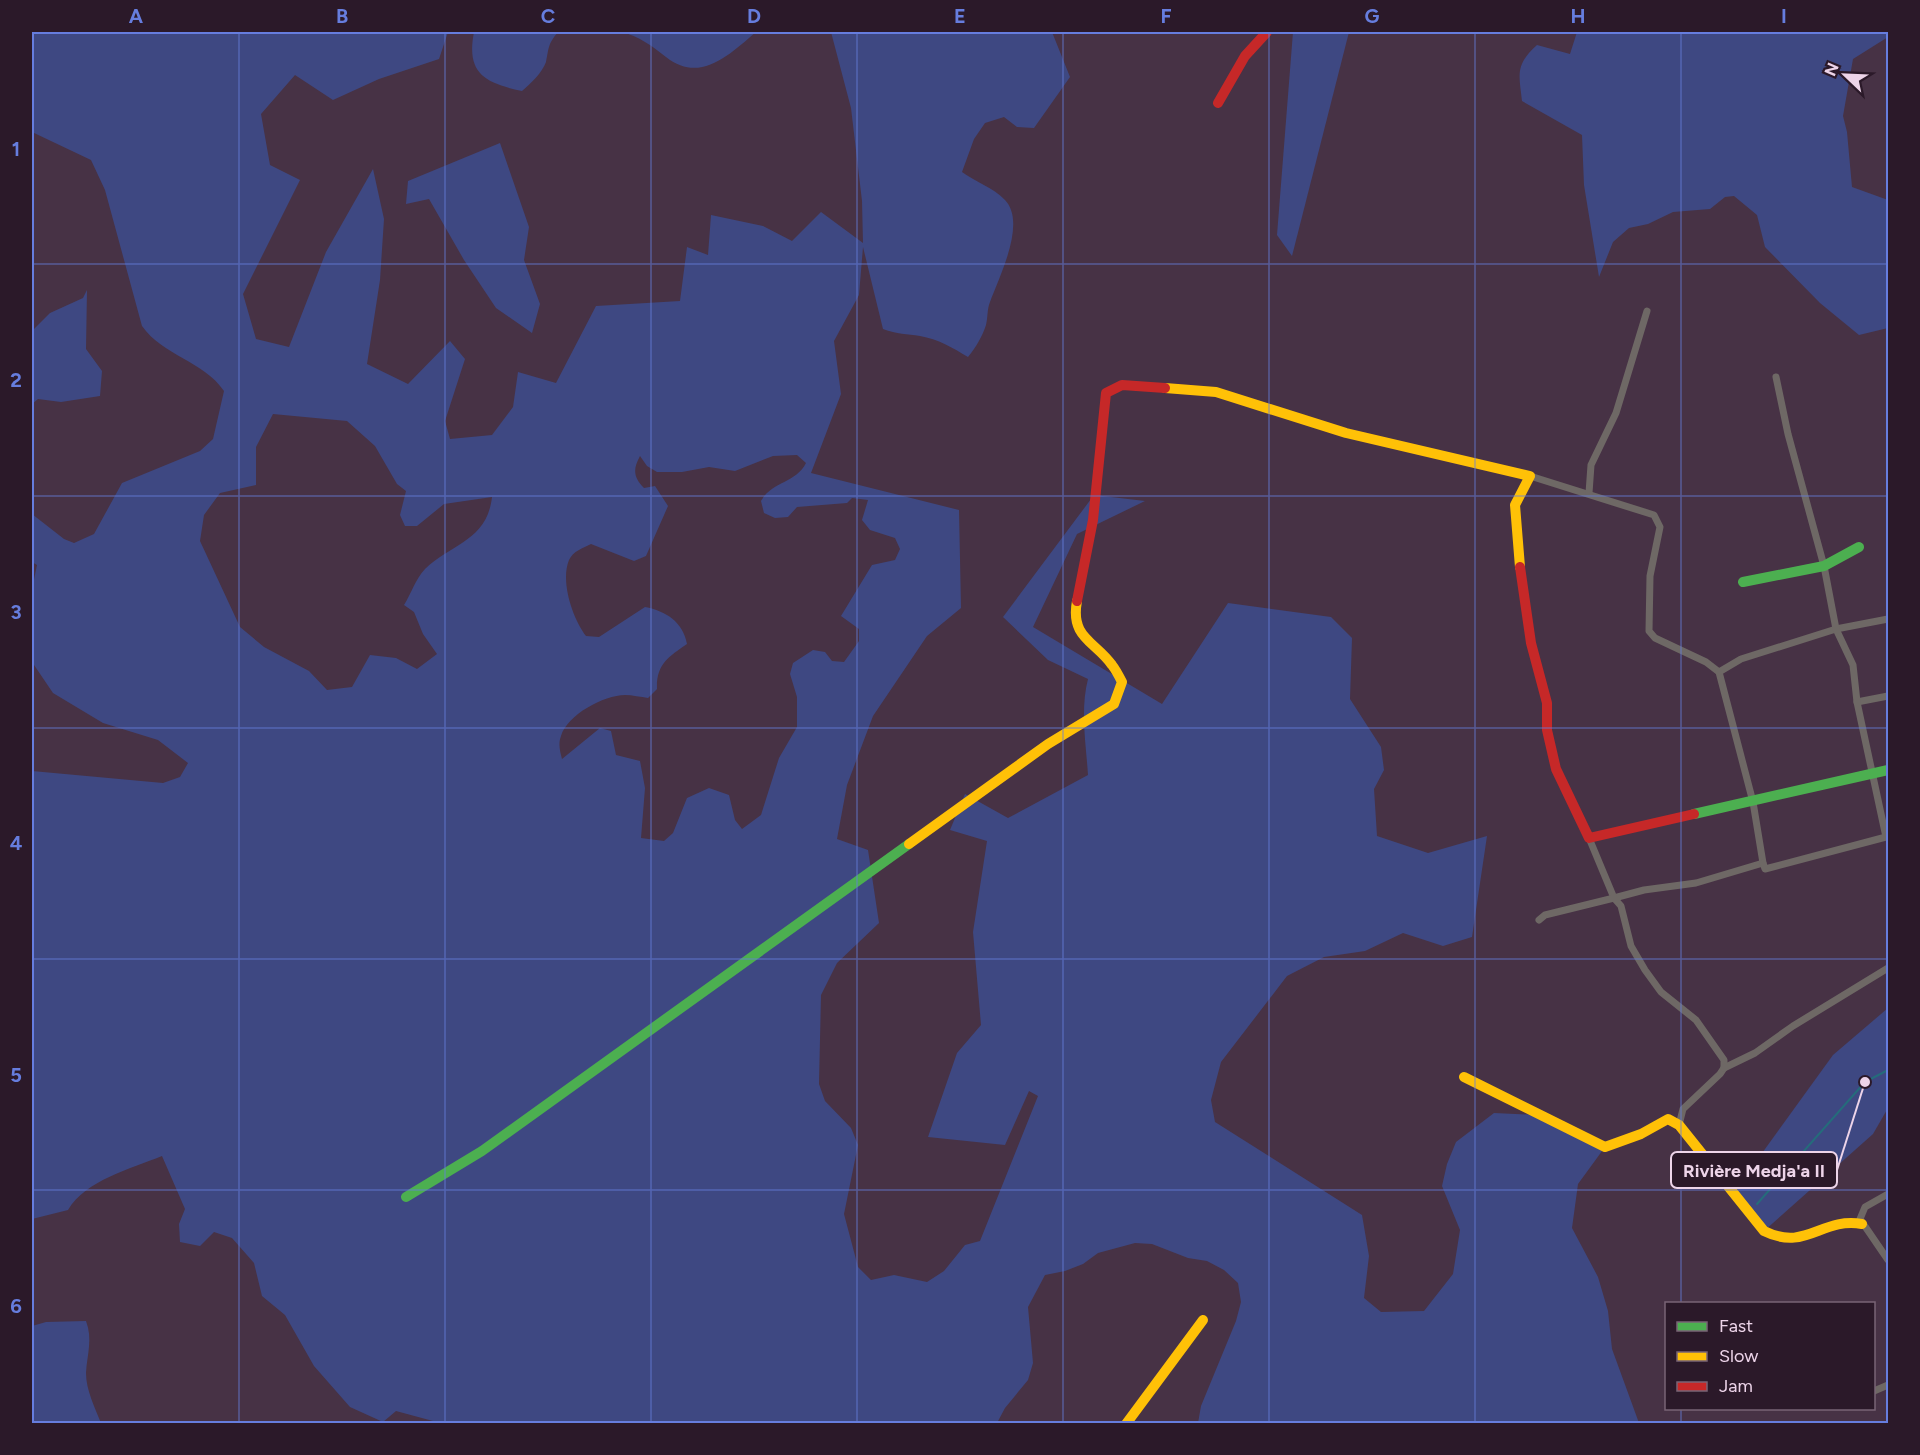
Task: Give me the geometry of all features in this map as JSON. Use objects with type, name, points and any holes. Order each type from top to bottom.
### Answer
[{"type":"street","points":[[1218,103],[1245,56],[1267,32]]},
{"type":"street","points":[[1589,493],[1591,465],[1616,412],[1647,311]]},
{"type":"street","points":[[406,1197],[482,1151],[1048,744],[1114,704],[1122,682],[1112,664],[1080,634],[1075,612],[1093,519],[1106,393],[1122,385],[1216,392],[1346,433],[1530,476],[1654,515],[1660,527],[1650,576],[1649,631],[1655,638],[1706,662],[1719,672],[1753,802],[1765,869],[1886,837],[1857,702],[1853,665],[1836,629],[1824,566],[1788,434],[1776,377]]},
{"type":"street","points":[[1530,476],[1515,505],[1520,570],[1531,643],[1546,703],[1547,730],[1556,769],[1589,838],[1614,898],[1621,906],[1631,946],[1661,992],[1696,1020],[1724,1060],[1724,1068]]},
{"type":"street","points":[[1743,582],[1824,566],[1859,547]]},
{"type":"street","points":[[1719,672],[1741,659],[1836,629],[1888,619]]},
{"type":"street","points":[[1857,702],[1888,696]]},
{"type":"street","points":[[1589,838],[1888,770]]},
{"type":"street","points":[[1539,920],[1545,915],[1633,895],[1644,890],[1696,883],[1763,863]]},
{"type":"street","points":[[1679,1125],[1683,1109],[1724,1068],[1755,1053],[1793,1026],[1888,969]]},
{"type":"street","points":[[1464,1077],[1605,1147],[1641,1134],[1668,1119],[1679,1125],[1764,1231],[1774,1238],[1789,1242],[1840,1223],[1852,1221],[1862,1224]]},
{"type":"street","points":[[1888,1194],[1865,1207],[1860,1219],[1888,1260]]},
{"type":"street","points":[[1126,1424],[1203,1320]]},
{"type":"shaded area","points":[[32,32],[448,32],[439,59],[379,79],[333,100],[295,75],[261,114],[270,165],[300,180],[243,294],[256,339],[289,347],[326,252],[373,169],[384,219],[380,280],[367,364],[408,384],[450,341],[465,359],[445,421],[450,439],[492,435],[513,407],[518,372],[556,383],[596,306],[680,301],[687,247],[708,255],[711,215],[763,226],[792,241],[821,212],[863,243],[862,201],[851,108],[831,32],[1052,32],[1070,77],[1034,128],[1017,127],[1004,117],[985,123],[974,139],[962,172],[1005,200],[1011,210],[1013,222],[1005,265],[989,305],[983,334],[968,357],[933,339],[883,329],[863,247],[859,295],[834,341],[841,394],[811,473],[959,510],[961,608],[927,636],[873,716],[847,785],[837,839],[868,850],[879,923],[837,963],[821,995],[819,1084],[825,1101],[851,1128],[858,1145],[844,1214],[858,1267],[871,1280],[894,1275],[927,1282],[944,1271],[965,1245],[980,1241],[1038,1096],[1029,1091],[1005,1145],[928,1137],[957,1053],[981,1025],[973,932],[987,841],[950,830],[965,794],[1008,818],[1088,775],[1084,715],[1088,679],[1048,660],[1003,617],[1094,495],[1145,501],[1077,534],[1033,627],[1162,704],[1228,603],[1331,617],[1352,638],[1350,699],[1381,747],[1384,770],[1374,789],[1377,836],[1428,853],[1487,836],[1472,937],[1443,946],[1403,933],[1365,951],[1324,957],[1287,976],[1221,1062],[1211,1100],[1215,1122],[1362,1215],[1369,1256],[1364,1298],[1381,1312],[1424,1311],[1453,1274],[1460,1230],[1442,1186],[1447,1164],[1456,1142],[1494,1113],[1538,1115],[1605,1147],[1578,1184],[1572,1228],[1598,1277],[1608,1311],[1612,1349],[1639,1423],[1198,1423],[1201,1406],[1236,1321],[1241,1302],[1238,1283],[1224,1270],[1207,1261],[1188,1258],[1152,1244],[1135,1243],[1098,1253],[1083,1264],[1045,1275],[1028,1307],[1033,1363],[1028,1380],[1005,1408],[997,1423],[444,1424],[396,1411],[383,1422],[350,1407],[314,1366],[285,1315],[262,1296],[254,1263],[232,1238],[214,1232],[200,1246],[180,1242],[179,1224],[185,1209],[162,1156],[97,1183],[76,1200],[68,1210],[32,1219],[32,771],[163,783],[180,777],[188,763],[158,740],[103,723],[53,693],[32,662],[32,589],[37,565],[32,562],[32,514],[64,539],[74,543],[94,534],[122,483],[200,451],[213,439],[224,391],[206,372],[161,345],[142,326],[105,190],[91,160],[32,132]],"holes":[[[273,414],[347,421],[375,446],[397,484],[406,491],[400,515],[405,526],[417,526],[444,504],[492,497],[489,512],[476,532],[425,569],[404,605],[414,612],[423,634],[437,654],[417,669],[396,658],[370,655],[352,687],[327,690],[309,671],[264,647],[240,627],[200,541],[204,515],[220,493],[256,485],[256,447]],[[797,455],[806,463],[796,475],[765,495],[761,501],[764,513],[775,518],[788,517],[797,507],[847,503],[852,498],[868,500],[862,520],[870,530],[895,538],[900,549],[895,560],[872,565],[841,616],[859,629],[859,641],[844,662],[832,661],[825,652],[813,650],[793,663],[790,674],[797,697],[797,727],[779,758],[761,815],[742,829],[735,820],[729,795],[709,788],[687,798],[673,833],[664,841],[641,838],[645,788],[640,761],[616,755],[611,731],[600,728],[562,759],[560,739],[571,721],[597,702],[625,695],[648,698],[657,689],[657,681],[664,662],[687,644],[685,636],[672,619],[660,611],[645,607],[599,637],[586,636],[569,600],[566,579],[569,560],[576,552],[591,544],[634,561],[646,556],[668,506],[655,486],[644,488],[638,480],[635,469],[640,456],[647,466],[657,472],[682,472],[709,467],[735,471],[773,456]]]},
{"type":"shaded area","points":[[474,32],[558,32],[548,49],[542,70],[522,91],[497,84],[481,74],[473,57]]},
{"type":"shaded area","points":[[621,32],[756,32],[725,57],[702,67],[691,68],[679,65],[645,42]]},
{"type":"shaded area","points":[[1293,32],[1349,32],[1292,256],[1277,235]]},
{"type":"shaded area","points":[[1577,32],[1888,32],[1888,37],[1853,59],[1843,116],[1847,132],[1852,187],[1888,200],[1888,328],[1859,335],[1820,303],[1765,247],[1757,215],[1734,196],[1725,197],[1710,209],[1673,212],[1648,224],[1629,228],[1613,242],[1599,277],[1584,185],[1582,135],[1522,101],[1520,84],[1522,64],[1537,45],[1570,54]]},
{"type":"shaded area","points":[[500,143],[529,227],[524,260],[540,304],[532,333],[496,308],[464,260],[429,199],[406,204],[408,181]]},
{"type":"shaded area","points":[[87,290],[86,349],[102,371],[100,396],[61,402],[38,399],[32,404],[32,331],[50,313],[83,298]]},
{"type":"shaded area","points":[[1888,1008],[1888,1108],[1873,1134],[1764,1231],[1736,1196],[1739,1185],[1833,1055]]},
{"type":"shaded area","points":[[86,1321],[89,1341],[86,1379],[101,1423],[32,1423],[32,1326],[46,1322]]},
{"type":"waterway","points":[[1757,1204],[1865,1082],[1888,1070]]},
{"type":"traffic: fast","points":[[1743,582],[1824,566],[1859,547]]},
{"type":"traffic: fast","points":[[1694,814],[1888,770]]},
{"type":"traffic: fast","points":[[406,1197],[482,1151],[909,844]]},
{"type":"traffic: slow","points":[[1165,388],[1216,392],[1346,433],[1530,476],[1515,505],[1520,567]]},
{"type":"traffic: slow","points":[[909,844],[1048,744],[1114,704],[1122,682],[1112,665],[1081,631],[1077,623],[1077,601]]},
{"type":"traffic: slow","points":[[1464,1077],[1605,1147],[1641,1134],[1668,1119],[1679,1125],[1764,1231],[1791,1238],[1835,1225],[1862,1224]]},
{"type":"traffic: slow","points":[[1126,1424],[1203,1320]]},
{"type":"traffic: jam","points":[[1218,103],[1245,56],[1267,32]]},
{"type":"traffic: jam","points":[[1077,601],[1093,520],[1106,393],[1122,385],[1165,388]]},
{"type":"traffic: jam","points":[[1520,567],[1531,643],[1547,703],[1547,730],[1556,769],[1589,838],[1694,814]]},
{"type":"place","name":"Rivière Medja'a II","points":[[1865,1082]]}]
